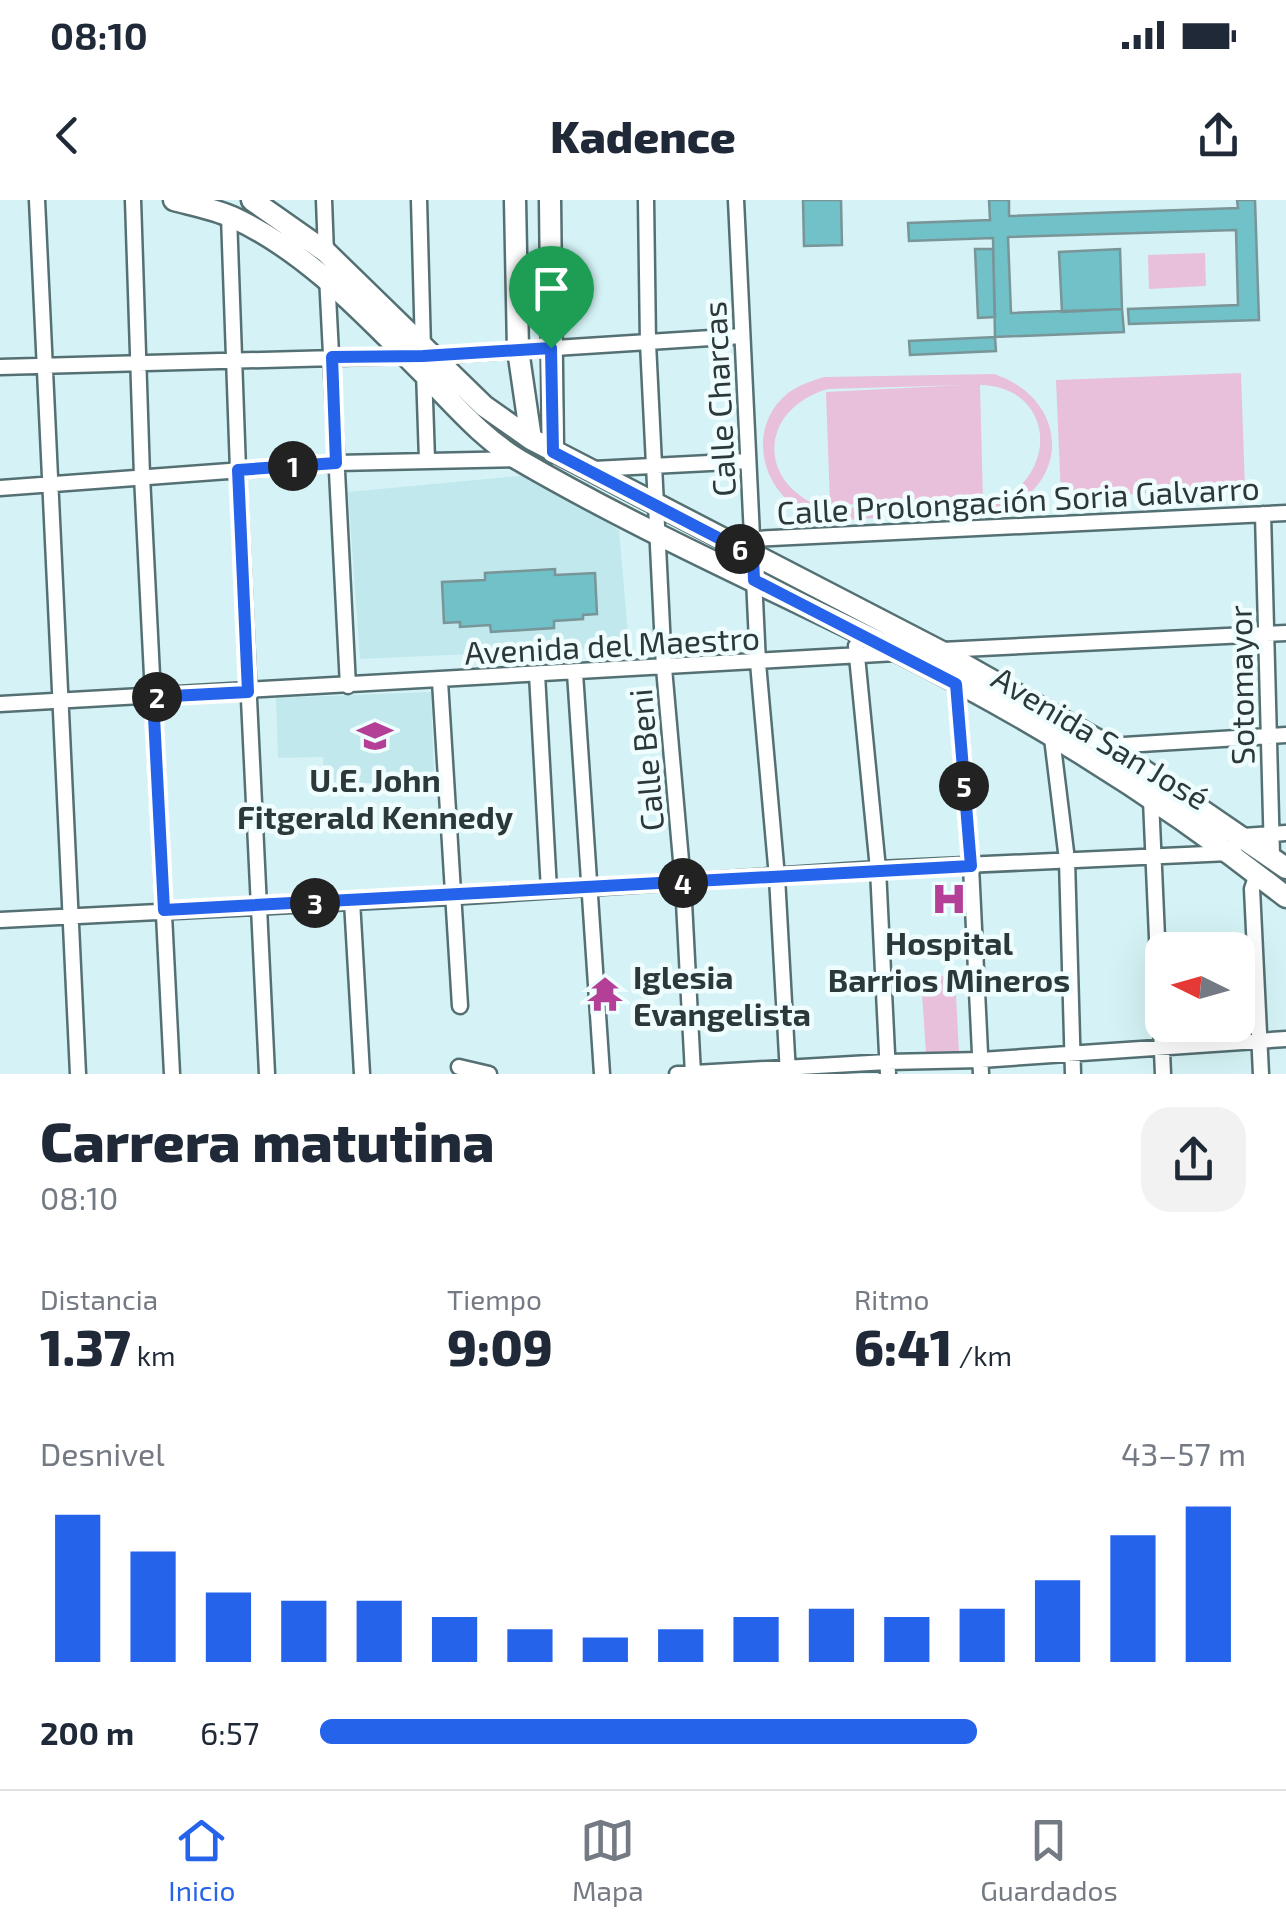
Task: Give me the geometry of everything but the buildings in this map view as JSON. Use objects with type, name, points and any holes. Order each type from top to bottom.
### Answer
[{"type":"street","points":[[37,200],[78,1074]]},
{"type":"street","points":[[133,200],[142,476],[172,1074]]},
{"type":"street","name":"Avenida San José","points":[[174,200],[229,208],[531,440],[656,506],[752,547],[1108,746],[1236,845],[1257,874],[1286,897]]},
{"type":"street","name":"Avenida San José","points":[[252,200],[326,252],[422,358],[462,414],[517,459],[658,534],[900,653],[1052,738],[1151,800],[1236,845],[1279,848]]},
{"type":"street","points":[[324,200],[348,686]]},
{"type":"street","points":[[419,200],[427,460]]},
{"type":"street","points":[[515,200],[518,350],[531,440]]},
{"type":"street","points":[[550,200],[553,452]]},
{"type":"street","name":"Calle Beni","points":[[646,200],[648,343],[664,668],[684,883],[693,1074]]},
{"type":"street","name":"Calle Charcas","points":[[736,200],[758,663],[777,877],[788,1071]]},
{"type":"street","points":[[229,208],[267,1074]]},
{"type":"street","points":[[0,367],[422,358],[742,336]]},
{"type":"street","points":[[0,488],[336,463],[517,459],[552,422]]},
{"type":"street","points":[[586,470],[748,461]]},
{"type":"street","name":"Sotomayor","points":[[1262,514],[1268,737],[1279,848]]},
{"type":"street","name":"Calle Prolongación Soria Galvarro","points":[[752,547],[1286,514]]},
{"type":"street","points":[[854,631],[878,869],[887,1068]]},
{"type":"street","name":"Avenida del Maestro","points":[[0,704],[1286,633]]},
{"type":"street","points":[[574,672],[602,1074]]},
{"type":"street","points":[[537,674],[549,890]]},
{"type":"street","points":[[440,681],[460,1006]]},
{"type":"street","points":[[956,684],[971,866],[981,1067]]},
{"type":"street","points":[[1108,746],[1286,735]]},
{"type":"street","points":[[1052,738],[1067,860],[1073,1074]]},
{"type":"street","points":[[1151,800],[1163,1074]]},
{"type":"street","points":[[0,920],[878,869],[1153,858],[1236,845]]},
{"type":"street","points":[[1257,874],[1252,888],[1261,1074]]},
{"type":"street","points":[[352,901],[362,1074]]},
{"type":"street","points":[[677,1074],[981,1067],[1072,1054],[1286,1039]]},
{"type":"street","points":[[459,1067],[489,1074]]},
{"type":"shaded area","points":[[1205,253],[1206,286],[1149,289],[1148,255]]},
{"type":"shaded area","points":[[1241,373],[1245,490],[1061,497],[1056,380]]},
{"type":"shaded area","points":[[994,374],[1017,385],[1035,400],[1046,418],[1052,438],[1051,458],[1043,478],[1028,495],[1006,510],[848,520],[814,516],[782,495],[771,479],[763,443],[774,408],[792,390],[824,377]],"holes":[[[964,385],[826,392],[830,505],[983,500],[980,385],[1003,389],[1021,398],[1033,413],[1040,448],[1034,467],[1021,485],[1002,500],[828,509],[805,499],[788,484],[778,467],[774,449],[778,431],[804,399],[828,389]]]},
{"type":"shaded area","points":[[529,475],[619,530],[629,647],[360,659],[348,492]]},
{"type":"shaded area","points":[[431,692],[434,780],[324,785],[323,757],[278,758],[276,698]]},
{"type":"shaded area","points":[[955,975],[959,1052],[926,1054],[921,977]]},
{"type":"place","name":"U.E. John Fitgerald Kennedy","points":[[375,736]]},
{"type":"place","name":"Hospital Barrios Mineros","points":[[949,899]]},
{"type":"place","name":"Iglesia Evangelista","points":[[605,994]]},
{"type":"route","points":[[551,348],[553,452],[753,556],[754,580],[956,684],[971,866],[164,910],[153,697],[248,692],[238,470],[336,463],[332,357],[551,348]]}]
